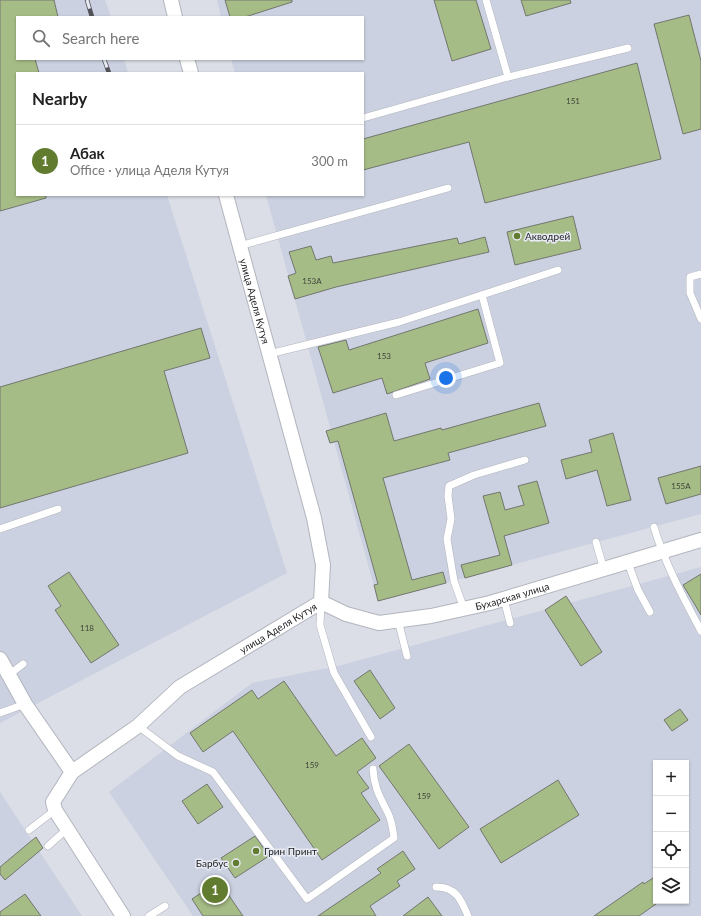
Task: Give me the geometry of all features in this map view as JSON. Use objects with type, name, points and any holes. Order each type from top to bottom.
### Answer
[{"type":"street","points":[[171,0],[176,16]]},
{"type":"street","points":[[187,60],[191,72]]},
{"type":"street","name":"улица Аделя Кутуя","points":[[55,810],[53,802],[72,772],[138,726],[180,687],[321,602],[323,564],[314,518],[226,196]]},
{"type":"street","name":"Бухарская улица","points":[[321,602],[346,614],[379,623],[431,616],[504,599],[662,553],[701,540]]},
{"type":"street","points":[[0,659],[26,704],[72,772]]},
{"type":"street","points":[[55,810],[123,916]]},
{"type":"lane","points":[[486,0],[508,77]]},
{"type":"lane","points":[[364,118],[508,77],[628,48]]},
{"type":"lane","points":[[239,246],[448,188]]},
{"type":"lane","points":[[269,354],[399,322],[558,270]]},
{"type":"lane","points":[[701,274],[690,277],[690,293],[701,319]]},
{"type":"lane","points":[[396,395],[500,363],[482,295]]},
{"type":"lane","points":[[464,609],[454,580],[447,539],[451,518],[448,496],[449,486],[474,475],[525,460]]},
{"type":"lane","points":[[0,529],[58,509]]},
{"type":"lane","points":[[654,527],[662,553],[677,586],[701,631]]},
{"type":"lane","points":[[596,542],[604,570]]},
{"type":"lane","points":[[628,563],[638,590],[650,612]]},
{"type":"lane","points":[[504,599],[510,623]]},
{"type":"lane","points":[[321,602],[320,625],[334,673],[372,737]]},
{"type":"lane","points":[[398,620],[408,656]]},
{"type":"lane","points":[[10,674],[23,664]]},
{"type":"lane","points":[[0,713],[26,704]]},
{"type":"lane","points":[[138,726],[178,756],[213,772],[307,899],[394,838],[389,814],[377,792],[373,769]]},
{"type":"lane","points":[[28,830],[55,810]]},
{"type":"lane","points":[[48,846],[67,829]]},
{"type":"lane","points":[[436,887],[447,887],[457,894],[468,916]]},
{"type":"lane","points":[[149,916],[165,906]]},
{"type":"shaded area","points":[[0,0],[105,0],[111,16],[16,16],[16,60],[124,60],[128,72],[16,72],[16,196],[167,196],[287,573],[0,723]]},
{"type":"shaded area","points":[[217,0],[701,0],[701,514],[378,601],[266,196],[364,196],[364,72],[235,72],[231,60],[364,60],[364,16],[221,16]]},
{"type":"shaded area","points":[[701,567],[701,916],[193,916],[109,792],[252,683],[338,666]]},
{"type":"shaded area","points":[[0,792],[82,916],[0,916]]},
{"type":"building","points":[[0,0],[54,0],[58,16],[16,16],[16,60],[35,60],[39,72],[16,72],[16,196],[46,196],[46,198],[0,211]]},
{"type":"building","points":[[225,0],[292,0],[292,2],[248,16],[230,16]]},
{"type":"building","points":[[434,0],[476,0],[491,49],[452,61]]},
{"type":"building","points":[[521,0],[570,0],[571,3],[526,16]]},
{"type":"building","points":[[689,15],[701,61],[701,129],[683,134],[654,24]]},
{"type":"building","points":[[637,63],[661,159],[485,203],[469,142],[364,170],[364,139]]},
{"type":"building","points":[[573,216],[581,249],[515,265],[507,232]]},
{"type":"building","points":[[485,237],[489,252],[336,287],[295,299],[288,276],[296,273],[289,252],[311,246],[316,260],[331,256],[333,263],[457,238],[459,244]]},
{"type":"building","points":[[478,309],[488,343],[425,363],[430,379],[387,394],[382,378],[333,393],[318,347],[346,340],[349,350]]},
{"type":"building","points":[[201,328],[210,358],[164,371],[188,453],[0,508],[0,387]]},
{"type":"building","points":[[539,403],[546,426],[448,453],[450,460],[383,478],[412,580],[443,572],[446,583],[378,601],[374,585],[378,584],[338,441],[330,443],[326,431],[386,413],[394,441],[441,428],[442,430]]},
{"type":"building","points":[[613,433],[631,500],[607,506],[597,470],[566,479],[561,460],[592,452],[589,440]]},
{"type":"building","points":[[701,466],[701,494],[666,504],[658,478]]},
{"type":"building","points":[[537,481],[549,523],[504,536],[512,565],[465,578],[461,565],[500,555],[483,496],[500,492],[505,510],[524,505],[518,486]]},
{"type":"building","points":[[69,572],[119,645],[91,663],[55,610],[61,606],[48,586]]},
{"type":"building","points":[[701,574],[701,615],[683,585]]},
{"type":"building","points":[[566,596],[602,652],[581,666],[545,610]]},
{"type":"building","points":[[370,670],[395,708],[380,719],[354,681]]},
{"type":"building","points":[[284,681],[336,756],[362,738],[376,758],[357,772],[369,788],[361,793],[380,820],[322,860],[233,731],[203,752],[190,733],[252,690],[258,699]]},
{"type":"building","points":[[680,709],[688,720],[672,731],[664,720]]},
{"type":"building","points":[[409,744],[469,827],[439,849],[379,766]]},
{"type":"building","points":[[558,780],[579,815],[501,863],[480,829]]},
{"type":"building","points":[[207,784],[223,807],[198,824],[182,801]]},
{"type":"building","points":[[255,836],[269,856],[235,878],[221,858]]},
{"type":"building","points":[[36,837],[43,848],[5,880],[0,874],[0,867]]},
{"type":"building","points":[[403,851],[415,869],[397,881],[400,886],[370,906],[376,916],[318,916],[381,873],[377,869]]},
{"type":"building","points":[[653,878],[653,904],[656,904],[639,916],[594,916],[643,882],[644,884]]},
{"type":"building","points":[[219,881],[243,916],[203,916],[192,899]]},
{"type":"building","points":[[25,894],[41,916],[0,916],[0,912]]},
{"type":"building","points":[[428,897],[442,916],[403,916]]},
{"type":"railway","points":[[87,0],[92,16]]},
{"type":"railway","points":[[104,60],[109,72]]},
{"type":"place","name":"Акводрей","points":[[517,236]]},
{"type":"place","name":"Грин Принт","points":[[256,851]]},
{"type":"place","name":"Барбус","points":[[236,863]]},
{"type":"place","name":"Абак","points":[[215,890]]}]
